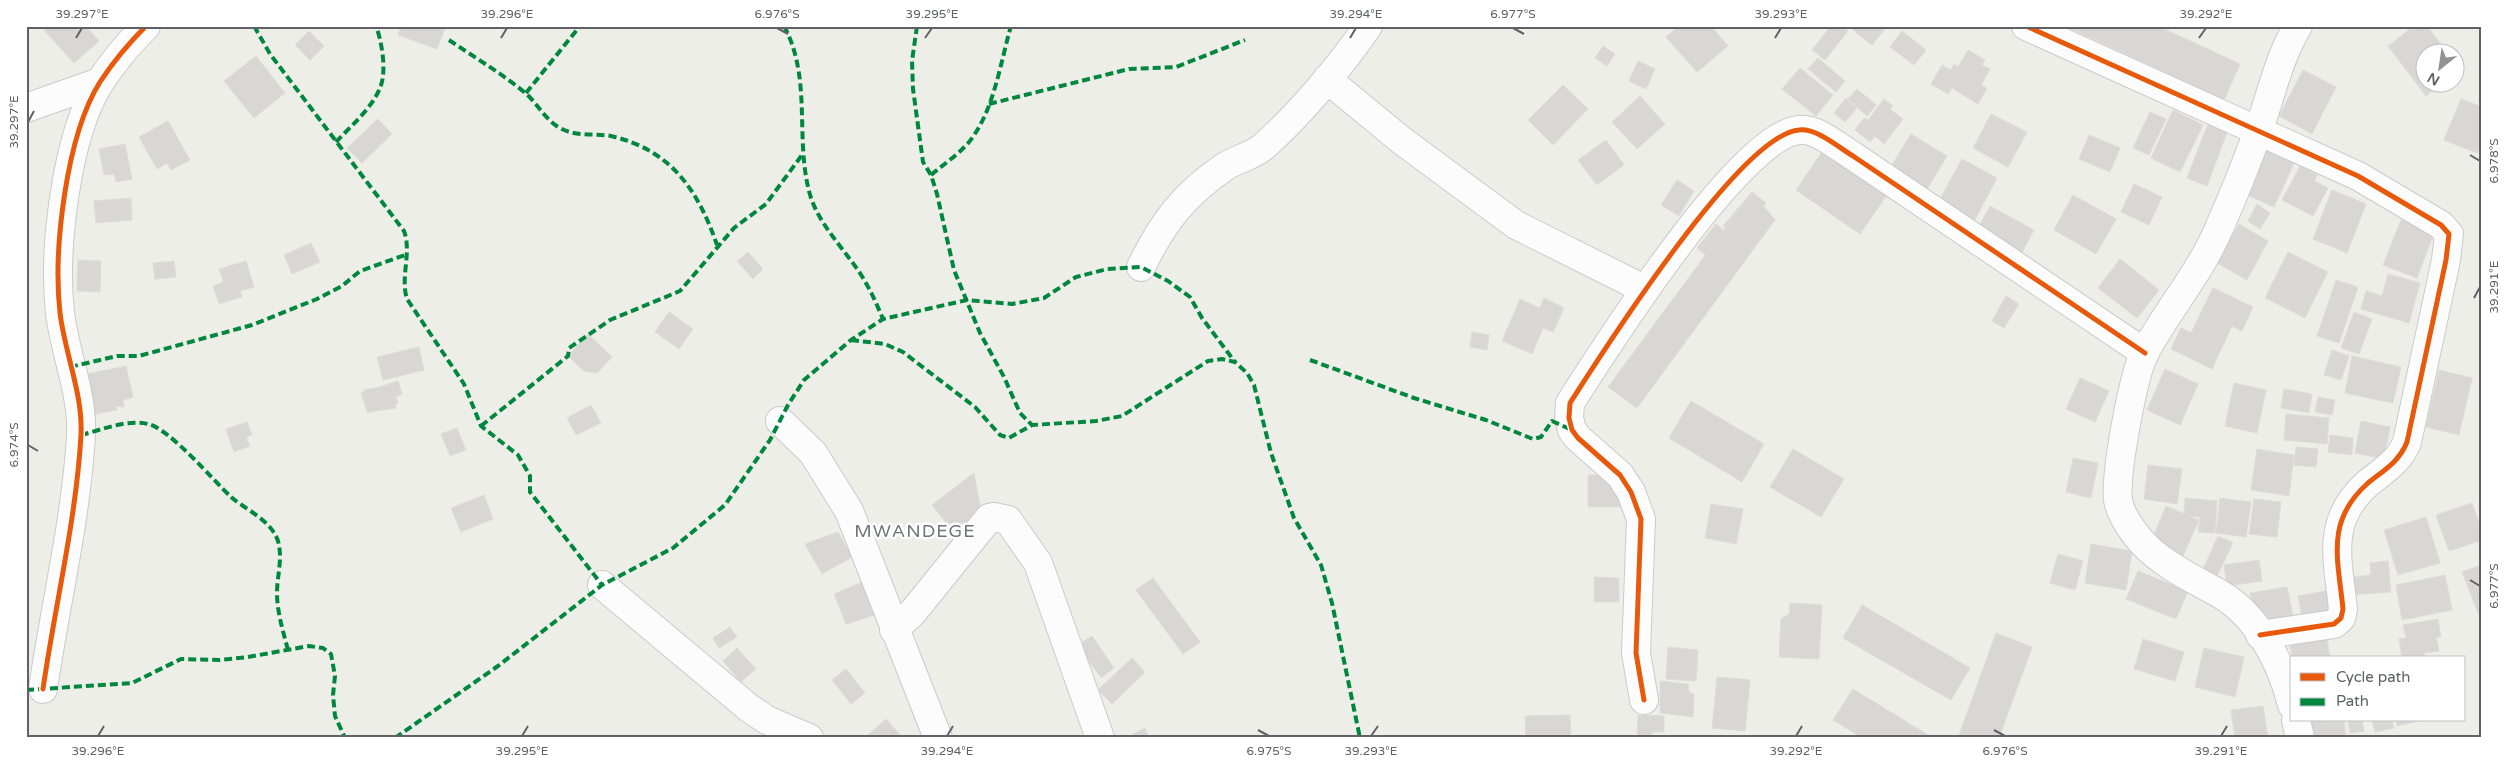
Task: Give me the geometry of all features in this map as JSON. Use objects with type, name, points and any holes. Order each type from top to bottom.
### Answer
[{"type":"street","points":[[42,689],[75,502],[81,435],[78,399],[60,313],[58,285],[60,222],[68,175],[81,127],[100,82],[146,26]]},
{"type":"street","points":[[1141,267],[1158,232],[1182,201],[1209,178],[1233,162],[1261,148],[1326,79],[1368,26]]},
{"type":"street","points":[[2026,26],[2258,133],[2294,146],[2358,176],[2441,225],[2449,234],[2408,442],[2396,461],[2368,484],[2349,504],[2338,526],[2337,545],[2343,609],[2341,618],[2334,624],[2260,635]]},
{"type":"street","points":[[2290,698],[2284,676],[2260,635],[2236,606],[2172,566],[2142,543],[2121,509],[2118,487],[2135,381],[2145,353],[2188,286],[2219,229],[2258,133],[2285,52],[2298,26]]},
{"type":"street","points":[[1326,79],[1401,140],[1516,225],[1644,290]]},
{"type":"street","points":[[26,108],[65,92],[100,82]]},
{"type":"street","points":[[1644,700],[1636,653],[1641,519],[1631,492],[1620,475],[1578,438],[1572,430],[1569,418],[1570,403],[1644,290],[1711,204],[1745,166],[1772,141],[1787,132],[1800,129],[1814,133],[1835,145],[2145,353]]},
{"type":"street","points":[[780,421],[813,453],[849,511],[868,556],[894,630],[938,738]]},
{"type":"street","points":[[894,630],[913,612],[989,518],[994,516],[1008,520],[1038,563],[1100,738]]},
{"type":"street","points":[[602,585],[748,708],[767,720],[809,738]]},
{"type":"street","points":[[2296,722],[2300,738]]},
{"type":"building","points":[[49,26],[86,26],[99,41],[74,63],[44,30]]},
{"type":"building","points":[[401,26],[446,26],[437,49],[398,35]]},
{"type":"building","points":[[1679,26],[1711,26],[1728,46],[1697,72],[1666,37]]},
{"type":"building","points":[[1831,26],[1841,26],[1848,31],[1825,60],[1812,50]]},
{"type":"building","points":[[1848,26],[1879,26],[1884,30],[1872,45]]},
{"type":"building","points":[[2065,26],[2158,26],[2240,64],[2224,100]]},
{"type":"building","points":[[2414,26],[2427,26],[2439,42],[2416,42],[2416,83],[2388,46]]},
{"type":"building","points":[[309,31],[324,46],[310,60],[295,45]]},
{"type":"building","points":[[1902,31],[1926,50],[1914,65],[1890,47]]},
{"type":"building","points":[[1603,46],[1615,54],[1607,66],[1595,58]]},
{"type":"building","points":[[1968,50],[1985,60],[1982,65],[1990,69],[1981,85],[1987,88],[1978,104],[1952,88],[1948,94],[1931,84],[1942,65],[1951,70],[1954,64],[1958,67]]},
{"type":"building","points":[[256,56],[285,93],[254,118],[224,81]]},
{"type":"building","points":[[1818,58],[1845,81],[1836,92],[1808,69]]},
{"type":"building","points":[[1638,61],[1655,69],[1646,89],[1629,81]]},
{"type":"building","points":[[1800,68],[1833,95],[1816,116],[1782,89]]},
{"type":"building","points":[[2303,70],[2336,87],[2312,134],[2279,116]]},
{"type":"building","points":[[1563,85],[1588,109],[1553,145],[1528,120]]},
{"type":"building","points":[[1857,89],[1876,105],[1867,116],[1848,99]]},
{"type":"building","points":[[2423,92],[2431,92],[2426,96]]},
{"type":"building","points":[[1640,96],[1665,124],[1637,149],[1612,122]]},
{"type":"building","points":[[1846,98],[1857,108],[1845,122],[1834,113]]},
{"type":"building","points":[[1884,99],[1893,106],[1890,109],[1903,119],[1884,144],[1875,136],[1870,142],[1855,130],[1864,118],[1868,120]]},
{"type":"building","points":[[2461,99],[2482,107],[2482,141],[2477,153],[2444,140]]},
{"type":"building","points":[[2173,110],[2203,125],[2180,172],[2151,158]]},
{"type":"building","points":[[2150,112],[2166,119],[2149,155],[2133,148]]},
{"type":"building","points":[[1991,114],[2027,132],[2008,167],[1973,148]]},
{"type":"building","points":[[378,119],[392,134],[362,163],[347,148]]},
{"type":"building","points":[[2210,119],[2229,127],[2207,186],[2187,178]]},
{"type":"building","points":[[168,121],[190,160],[171,170],[167,163],[157,169],[139,137]]},
{"type":"building","points":[[1911,134],[1947,156],[1924,194],[1887,173]]},
{"type":"building","points":[[2089,135],[2120,148],[2110,172],[2079,159]]},
{"type":"building","points":[[1606,140],[1624,165],[1597,185],[1578,160]]},
{"type":"building","points":[[2264,142],[2297,157],[2274,207],[2241,192]]},
{"type":"building","points":[[125,144],[132,179],[116,182],[114,174],[104,175],[99,149]]},
{"type":"building","points":[[1822,152],[1886,196],[1860,234],[1796,190]]},
{"type":"building","points":[[1962,159],[1997,178],[1971,227],[1935,208]]},
{"type":"building","points":[[2300,166],[2317,175],[2314,181],[2328,188],[2313,216],[2282,200]]},
{"type":"building","points":[[1677,180],[1694,191],[1679,216],[1661,205]]},
{"type":"building","points":[[2134,184],[2162,197],[2149,225],[2121,212]]},
{"type":"building","points":[[2332,190],[2366,204],[2347,253],[2313,239]]},
{"type":"building","points":[[1752,192],[1766,203],[1738,238],[1723,226]]},
{"type":"building","points":[[1752,192],[1775,220],[1637,408],[1608,387]]},
{"type":"building","points":[[2073,195],[2116,219],[2096,254],[2054,230]]},
{"type":"building","points":[[131,198],[132,220],[96,223],[94,201]]},
{"type":"building","points":[[2257,204],[2270,213],[2260,229],[2248,221]]},
{"type":"building","points":[[1990,206],[2034,230],[2019,258],[1975,234]]},
{"type":"building","points":[[2401,220],[2434,233],[2417,278],[2383,265]]},
{"type":"building","points":[[1716,224],[1735,239],[1715,263],[1697,248]]},
{"type":"building","points":[[2239,224],[2268,241],[2247,280],[2217,263]]},
{"type":"building","points":[[311,243],[320,262],[292,274],[284,255]]},
{"type":"building","points":[[748,252],[763,269],[753,279],[737,261]]},
{"type":"building","points":[[2288,252],[2328,272],[2305,318],[2265,298]]},
{"type":"building","points":[[2120,259],[2159,290],[2137,318],[2098,288]]},
{"type":"building","points":[[78,260],[101,261],[100,292],[77,291]]},
{"type":"building","points":[[174,261],[176,277],[155,279],[153,263]]},
{"type":"building","points":[[246,261],[254,287],[240,291],[242,297],[219,304],[213,286],[224,282],[219,269]]},
{"type":"building","points":[[2388,274],[2420,283],[2409,323],[2361,309],[2366,291],[2382,296]]},
{"type":"building","points":[[2336,280],[2358,287],[2339,343],[2317,336]]},
{"type":"building","points":[[2213,288],[2253,307],[2242,331],[2232,326],[2212,369],[2171,349],[2181,328],[2191,333]]},
{"type":"building","points":[[2006,296],[2019,304],[2004,328],[1992,321]]},
{"type":"building","points":[[1544,298],[1564,308],[1553,332],[1543,328],[1532,354],[1502,341],[1520,299],[1540,308]]},
{"type":"building","points":[[669,312],[693,329],[679,349],[655,332]]},
{"type":"building","points":[[2354,312],[2372,319],[2359,354],[2341,348]]},
{"type":"building","points":[[1472,332],[1489,335],[1487,350],[1470,347]]},
{"type":"building","points":[[588,334],[612,357],[597,373],[584,371],[568,356]]},
{"type":"building","points":[[419,347],[424,370],[383,380],[377,357]]},
{"type":"building","points":[[2332,350],[2349,356],[2341,380],[2324,375]]},
{"type":"building","points":[[2352,356],[2401,367],[2393,403],[2345,393]]},
{"type":"building","points":[[126,366],[133,397],[123,400],[124,407],[116,406],[117,410],[91,415],[82,375]]},
{"type":"building","points":[[2165,369],[2198,384],[2180,425],[2147,410]]},
{"type":"building","points":[[2439,370],[2472,378],[2459,435],[2426,427]]},
{"type":"building","points":[[2080,378],[2109,391],[2095,422],[2066,409]]},
{"type":"building","points":[[398,381],[402,394],[396,397],[398,403],[368,413],[361,393]]},
{"type":"building","points":[[2234,383],[2266,390],[2257,433],[2225,426]]},
{"type":"building","points":[[393,385],[396,408],[367,412],[364,390]]},
{"type":"building","points":[[2284,389],[2312,394],[2309,413],[2281,408]]},
{"type":"building","points":[[2318,397],[2335,400],[2332,415],[2315,412]]},
{"type":"building","points":[[1691,401],[1764,444],[1742,482],[1669,438]]},
{"type":"building","points":[[591,405],[601,423],[576,435],[567,418]]},
{"type":"building","points":[[2286,414],[2329,418],[2327,444],[2284,440]]},
{"type":"building","points":[[2361,421],[2390,427],[2384,459],[2355,453]]},
{"type":"building","points":[[247,422],[252,435],[246,437],[250,446],[234,452],[226,429]]},
{"type":"building","points":[[457,428],[466,450],[450,456],[441,434]]},
{"type":"building","points":[[2330,435],[2353,438],[2352,455],[2328,452]]},
{"type":"building","points":[[2296,447],[2318,449],[2316,467],[2294,465]]},
{"type":"building","points":[[1793,449],[1844,479],[1821,517],[1770,487]]},
{"type":"building","points":[[2257,449],[2294,455],[2289,496],[2251,490]]},
{"type":"building","points":[[2073,458],[2098,463],[2091,498],[2066,492]]},
{"type":"building","points":[[2148,465],[2182,469],[2177,504],[2144,499]]},
{"type":"building","points":[[974,473],[982,517],[957,536],[932,505]]},
{"type":"building","points":[[1588,475],[1608,475],[1608,485],[1620,485],[1626,507],[1588,507]]},
{"type":"building","points":[[484,495],[493,519],[461,532],[451,508]]},
{"type":"building","points":[[2185,498],[2217,501],[2215,533],[2198,532],[2200,517],[2184,515]]},
{"type":"building","points":[[2220,498],[2251,502],[2246,537],[2216,533]]},
{"type":"building","points":[[2254,499],[2281,502],[2277,537],[2249,534]]},
{"type":"building","points":[[2472,503],[2482,531],[2482,540],[2449,551],[2436,515]]},
{"type":"building","points":[[1711,504],[1743,509],[1736,544],[1705,538]]},
{"type":"building","points":[[2166,506],[2199,520],[2183,556],[2151,542]]},
{"type":"building","points":[[2426,517],[2440,563],[2398,575],[2384,530]]},
{"type":"building","points":[[838,532],[852,557],[822,574],[805,544]]},
{"type":"building","points":[[2218,536],[2233,543],[2216,578],[2199,578]]},
{"type":"building","points":[[2091,544],[2132,551],[2126,590],[2085,583]]},
{"type":"building","points":[[2058,554],[2083,561],[2075,590],[2050,583]]},
{"type":"building","points":[[2259,560],[2262,581],[2227,586],[2224,565]]},
{"type":"building","points":[[2388,561],[2391,592],[2348,595],[2346,578],[2371,575],[2370,563]]},
{"type":"building","points":[[2482,565],[2482,614],[2479,615],[2462,572]]},
{"type":"building","points":[[2138,571],[2188,591],[2176,619],[2126,599]]},
{"type":"building","points":[[2445,575],[2452,610],[2402,620],[2396,585]]},
{"type":"building","points":[[1594,577],[1619,578],[1619,602],[1594,602]]},
{"type":"building","points":[[1153,578],[1200,642],[1183,654],[1136,590]]},
{"type":"building","points":[[865,581],[878,614],[846,624],[834,594]]},
{"type":"building","points":[[2287,587],[2293,616],[2256,623],[2250,593]]},
{"type":"building","points":[[2331,590],[2336,618],[2303,623],[2298,596]]},
{"type":"building","points":[[1790,603],[1822,605],[1819,659],[1779,657],[1781,619],[1789,614]]},
{"type":"building","points":[[1862,605],[1970,668],[1951,700],[1843,638]]},
{"type":"building","points":[[2438,619],[2441,637],[2436,637],[2439,651],[2424,653],[2425,656],[2402,656],[2399,639],[2406,638],[2403,625]]},
{"type":"building","points":[[730,627],[737,637],[719,648],[713,638]]},
{"type":"building","points":[[1996,633],[2032,647],[1999,738],[1958,738]]},
{"type":"building","points":[[1092,636],[1114,668],[1101,678],[1078,645]]},
{"type":"building","points":[[2143,639],[2184,652],[2175,681],[2134,669]]},
{"type":"building","points":[[2327,639],[2330,656],[2292,656],[2290,643]]},
{"type":"building","points":[[1668,647],[1698,650],[1696,681],[1666,679]]},
{"type":"building","points":[[737,648],[756,669],[741,682],[723,661]]},
{"type":"building","points":[[2204,648],[2244,657],[2235,697],[2195,687]]},
{"type":"building","points":[[1132,658],[1145,672],[1112,704],[1098,690]]},
{"type":"building","points":[[846,669],[865,693],[851,704],[832,680]]},
{"type":"building","points":[[1717,677],[1750,680],[1745,731],[1712,728]]},
{"type":"building","points":[[1660,681],[1688,684],[1689,692],[1694,694],[1693,717],[1660,713]]},
{"type":"building","points":[[1853,689],[1933,738],[1863,738],[1833,720]]},
{"type":"building","points":[[2263,706],[2268,738],[2235,738],[2231,710]]},
{"type":"building","points":[[1570,715],[1571,738],[1526,738],[1525,716]]},
{"type":"building","points":[[1638,715],[1664,716],[1664,732],[1652,732],[1652,738],[1637,738]]},
{"type":"building","points":[[886,719],[903,738],[865,738]]},
{"type":"building","points":[[2302,722],[2339,722],[2342,737],[2305,738]]},
{"type":"building","points":[[2344,722],[2346,738],[2330,738],[2329,723]]},
{"type":"building","points":[[2348,722],[2362,722],[2364,731],[2350,733]]},
{"type":"building","points":[[2372,722],[2392,722],[2394,728],[2375,732]]},
{"type":"building","points":[[2396,722],[2414,722],[2397,726]]},
{"type":"building","points":[[1145,728],[1149,738],[1135,738],[1133,734]]},
{"type":"marked path","points":[[254,26],[270,54],[404,231],[407,248],[405,282],[407,299],[464,384],[481,426],[518,455],[530,476],[530,492],[602,585]]},
{"type":"marked path","points":[[336,142],[367,110],[380,88],[383,74],[383,57],[376,26]]},
{"type":"marked path","points":[[526,93],[580,26]]},
{"type":"marked path","points":[[784,26],[793,46],[798,66],[801,87],[805,170],[813,203],[825,226],[863,278],[883,319]]},
{"type":"marked path","points":[[917,26],[912,61],[913,89],[923,162],[931,175],[937,194],[954,270],[980,333],[1004,377],[1020,413],[1032,425]]},
{"type":"marked path","points":[[931,175],[960,151],[978,130],[995,87],[1011,26]]},
{"type":"marked path","points":[[449,40],[529,96],[556,126],[580,134],[605,135],[632,142],[666,162],[691,190],[701,207],[717,245]]},
{"type":"marked path","points":[[989,104],[1129,69],[1176,67],[1245,40]]},
{"type":"marked path","points":[[481,426],[568,356],[569,348],[610,320],[680,291],[734,228],[766,204],[802,155]]},
{"type":"marked path","points":[[70,367],[117,356],[139,356],[252,325],[317,299],[342,286],[360,271],[405,255]]},
{"type":"marked path","points":[[395,738],[498,666],[602,585],[673,548],[725,505],[770,440],[788,405],[804,380],[851,340],[883,319],[967,300],[1012,304],[1044,298],[1076,277],[1107,269],[1141,267],[1168,281],[1190,297],[1202,318],[1235,362]]},
{"type":"marked path","points":[[851,340],[885,344],[903,352],[975,407],[1000,435],[1009,438],[1032,425],[1096,421],[1122,416],[1208,361],[1222,359],[1235,362],[1247,373],[1254,385],[1271,453],[1294,518],[1321,565],[1332,603],[1360,738]]},
{"type":"marked path","points":[[1310,360],[1414,398],[1486,420],[1533,439],[1541,437],[1552,421],[1572,430]]},
{"type":"marked path","points":[[81,435],[131,423],[148,424],[157,428],[168,435],[191,456],[231,497],[270,527],[278,541],[280,561],[277,600],[288,650]]},
{"type":"marked path","points":[[26,690],[132,683],[181,659],[220,660],[309,646],[323,648],[331,654],[335,676],[333,695],[335,716],[345,738]]},
{"type":"cycle path","points":[[43,689],[75,499],[81,435],[77,389],[62,328],[58,287],[61,226],[65,194],[78,132],[88,105],[110,67],[146,26]]},
{"type":"cycle path","points":[[2026,26],[2358,176],[2441,225],[2449,234],[2446,260],[2407,442],[2400,455],[2354,497],[2345,512],[2340,526],[2337,557],[2343,609],[2341,618],[2334,624],[2260,635]]},
{"type":"cycle path","points":[[1644,700],[1636,653],[1641,519],[1631,492],[1620,475],[1578,438],[1572,430],[1569,418],[1570,403],[1675,248],[1743,167],[1774,141],[1799,130],[1806,130],[1820,135],[2145,353]]},
{"type":"district","name":"MWANDEGE","points":[[915,531]]}]
